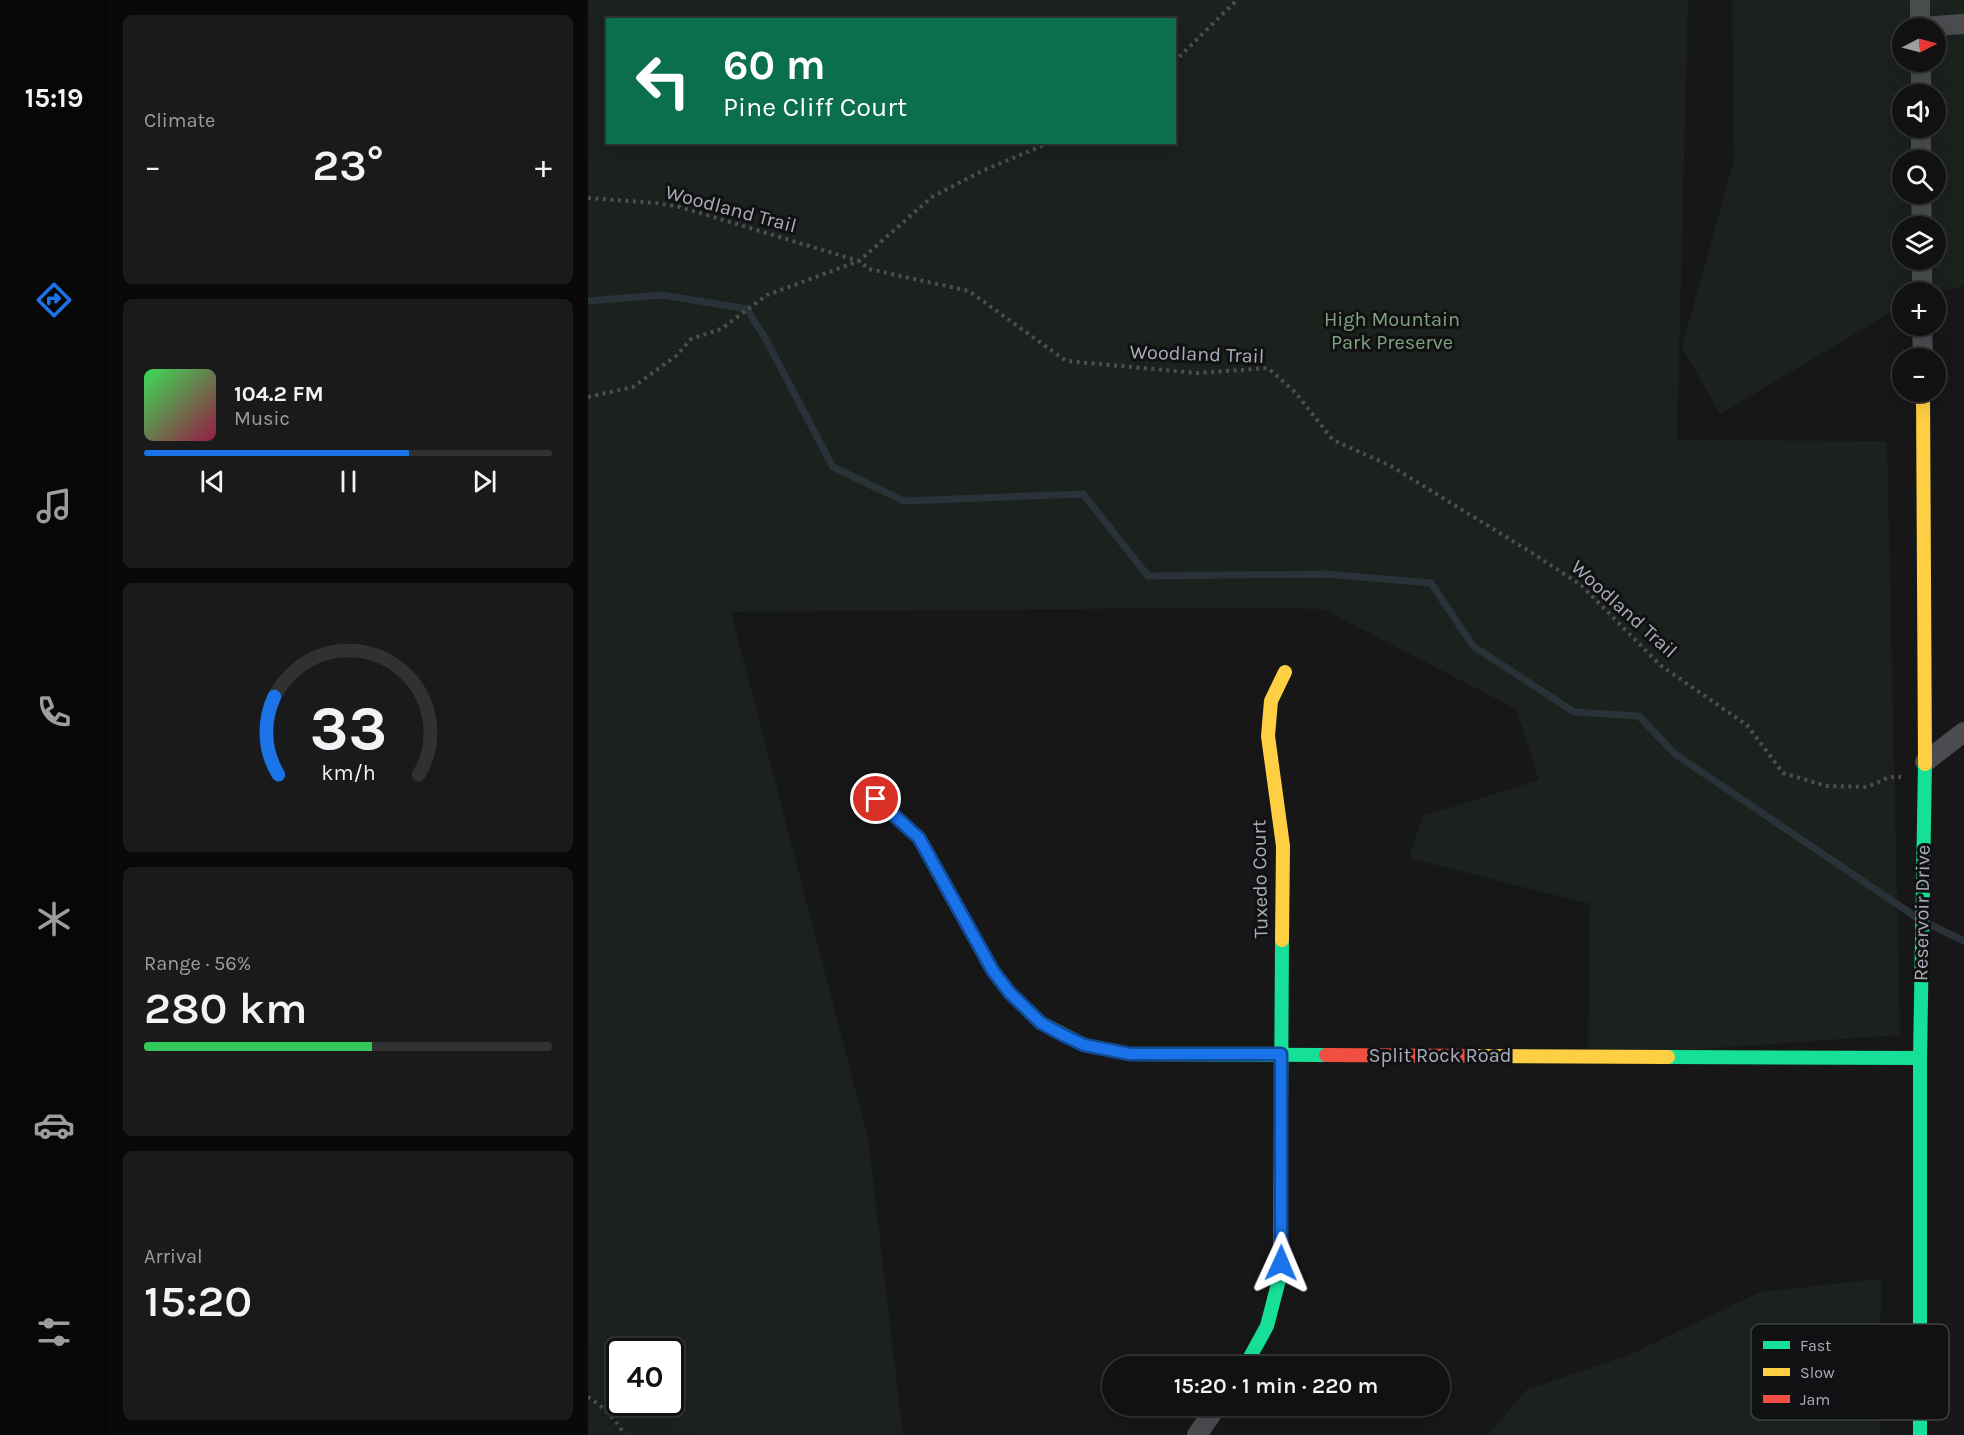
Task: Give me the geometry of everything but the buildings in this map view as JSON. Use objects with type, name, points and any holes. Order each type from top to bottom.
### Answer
[{"type":"street","points":[[1920,0],[1920,18]]},
{"type":"street","points":[[1946,26],[1964,24]]},
{"type":"street","name":"Reservoir Drive","points":[[1920,1324],[1920,1058],[1925,762],[1923,402]]},
{"type":"street","name":"Tuxedo Court","points":[[1281,1054],[1282,846],[1268,736],[1271,701],[1285,672]]},
{"type":"street","points":[[1925,762],[1964,732]]},
{"type":"street","name":"Split Rock Road","points":[[876,799],[919,838],[993,971],[1010,993],[1041,1023],[1084,1045],[1106,1051],[1130,1054],[1920,1058]]},
{"type":"street","points":[[1250,1356],[1267,1326],[1280,1276],[1281,1054]]},
{"type":"street","points":[[1197,1435],[1210,1416]]},
{"type":"path","points":[[1176,60],[1237,0]]},
{"type":"path","points":[[588,397],[633,387],[676,356],[690,339],[721,328],[767,295],[859,261],[932,197],[982,171],[1046,144]]},
{"type":"path","name":"Woodland Trail","points":[[588,198],[680,207],[859,261],[869,269],[969,291],[1066,361],[1197,373],[1268,368],[1294,392],[1333,440],[1391,466],[1529,550],[1581,585],[1660,665],[1747,725],[1783,773],[1826,786],[1868,787],[1888,777],[1906,776]]},
{"type":"path","points":[[588,1397],[621,1429],[624,1435]]},
{"type":"green space","name":"High Mountain Park Preserve","points":[[588,0],[1688,0],[1677,440],[1887,441],[1900,1035],[1588,1057],[1590,904],[1409,858],[1423,816],[1539,780],[1516,709],[1323,609],[731,612],[868,1138],[903,1435],[588,1435]]},
{"type":"green space","points":[[1732,0],[1964,0],[1964,286],[1946,290],[1946,282],[1892,282],[1892,312],[1720,414],[1682,347],[1734,160]]},
{"type":"green space","points":[[1881,1279],[1881,1324],[1751,1324],[1751,1420],[1880,1420],[1880,1435],[1488,1435],[1526,1390],[1629,1355],[1760,1292]]},
{"type":"waterway","points":[[588,301],[662,295],[747,309],[765,338],[833,467],[904,501],[1083,494],[1148,576],[1326,574],[1431,583],[1473,646],[1574,712],[1639,716],[1675,754],[1916,917]]},
{"type":"waterway","points":[[1931,925],[1964,941]]},
{"type":"traffic: fast","points":[[1920,1324],[1920,1058],[1925,764]]},
{"type":"traffic: fast","points":[[876,799],[919,838],[993,971],[1010,993],[1041,1023],[1084,1045],[1130,1054],[1326,1055]]},
{"type":"traffic: fast","points":[[1250,1356],[1267,1326],[1280,1276],[1282,940]]},
{"type":"traffic: fast","points":[[1668,1057],[1920,1058]]},
{"type":"traffic: fast","points":[[1920,1420],[1920,1435]]},
{"type":"traffic: slow","points":[[1923,402],[1925,764]]},
{"type":"traffic: slow","points":[[1282,940],[1283,846],[1268,736],[1271,701],[1285,672]]},
{"type":"traffic: slow","points":[[1472,1056],[1668,1057]]},
{"type":"traffic: jam","points":[[1326,1055],[1472,1056]]},
{"type":"route","points":[[876,799],[919,838],[993,971],[1010,993],[1041,1023],[1084,1045],[1106,1051],[1130,1054],[1281,1054],[1281,1263]]}]
